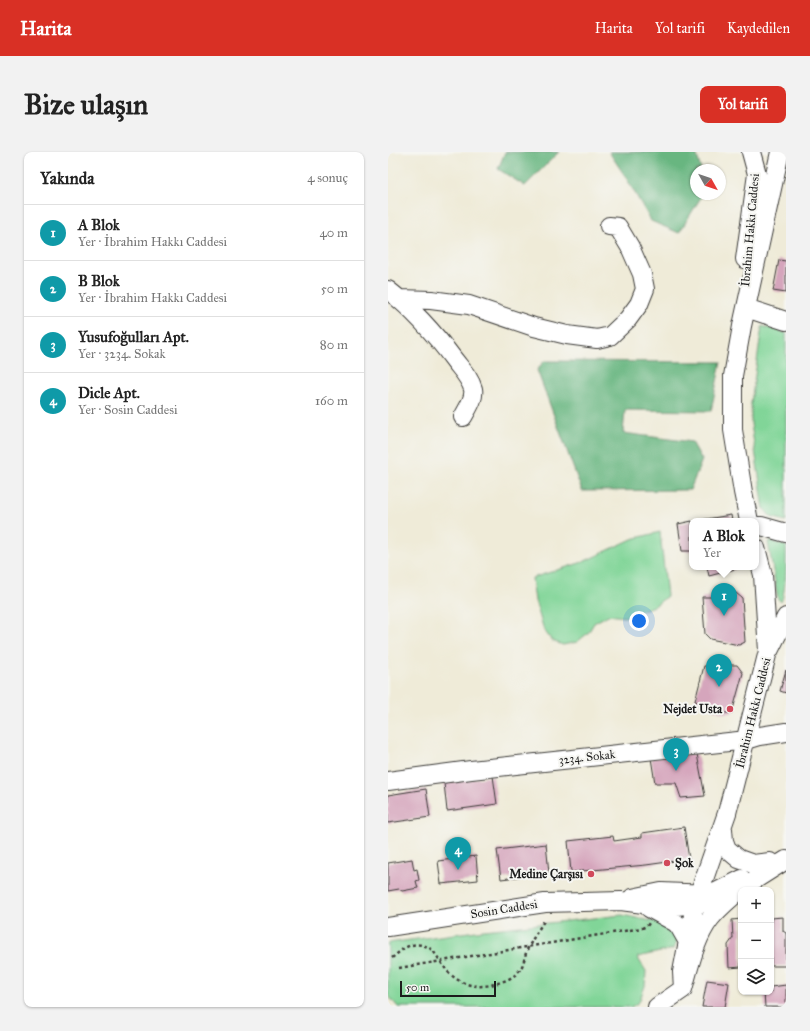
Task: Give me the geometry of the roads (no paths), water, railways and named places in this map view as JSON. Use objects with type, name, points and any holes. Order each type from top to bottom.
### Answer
[{"type":"street","name":"İbrahim Hakkı Caddesi","points":[[746,308],[742,281],[757,174],[751,152]]},
{"type":"street","name":"İbrahim Hakkı Caddesi","points":[[748,518],[737,460],[733,430],[732,376],[780,152]]},
{"type":"street","points":[[394,294],[469,305],[534,327],[567,335],[597,339],[610,336],[628,319],[639,304],[645,289],[642,274],[630,247],[618,227],[609,226]]},
{"type":"street","points":[[394,294],[432,330],[468,378],[473,390],[473,398],[462,417]]},
{"type":"street","points":[[746,308],[786,321]]},
{"type":"street","points":[[759,526],[786,533]]},
{"type":"street","name":"İbrahim Hakkı Caddesi","points":[[683,989],[682,972],[698,899],[723,828],[768,652],[763,575],[759,560]]},
{"type":"street","points":[[768,652],[786,617]]},
{"type":"street","points":[[757,698],[765,720],[777,729],[786,732]]},
{"type":"street","name":"3234. Sokak","points":[[388,781],[479,769],[746,740],[786,732]]},
{"type":"street","points":[[723,828],[724,841],[727,849],[739,859],[753,864],[782,857]]},
{"type":"street","points":[[680,1007],[683,989],[696,945],[710,920],[719,909],[744,886],[782,857]]},
{"type":"street","points":[[621,901],[666,907],[698,899],[753,874],[782,857]]},
{"type":"street","points":[[621,901],[661,892],[698,899],[704,904],[744,886]]},
{"type":"street","name":"Sosin Caddesi","points":[[388,927],[545,903],[621,901]]},
{"type":"street","points":[[639,903],[676,923],[688,942]]},
{"type":"street","points":[[657,1007],[683,989]]},
{"type":"place","name":"A Blok","points":[[724,616]]},
{"type":"place","name":"B Blok","points":[[719,687]]},
{"type":"place","name":"Nejdet Usta","points":[[730,709]]},
{"type":"place","name":"Yusufoğulları Apt.","points":[[676,771]]},
{"type":"place","name":"Şok","points":[[667,863]]},
{"type":"place","name":"Dicle Apt.","points":[[458,870]]},
{"type":"place","name":"Medine Çarşısı","points":[[591,874]]}]
